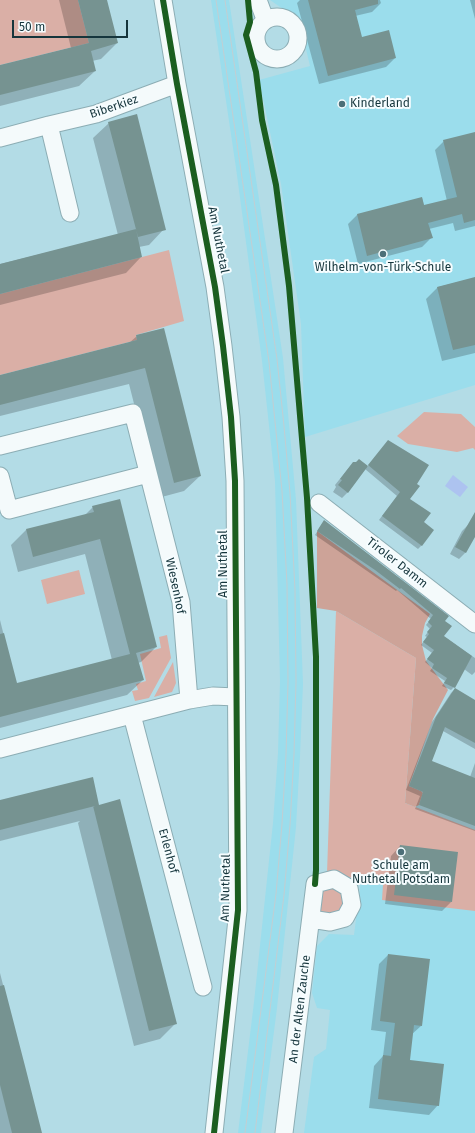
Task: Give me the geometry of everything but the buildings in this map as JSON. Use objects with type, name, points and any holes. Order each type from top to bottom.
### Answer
[{"type":"street","name":"Am Nuthetal","points":[[163,0],[215,288],[231,417],[234,481],[238,910],[214,1133]]},
{"type":"street","points":[[258,0],[265,20]]},
{"type":"street","name":"Biberkiez","points":[[0,138],[96,114],[177,84]]},
{"type":"street","points":[[49,125],[70,213]]},
{"type":"street","name":"Wiesenhof","points":[[0,446],[133,413],[181,602],[189,700]]},
{"type":"street","points":[[0,476],[9,510],[148,474]]},
{"type":"street","name":"Tiroler Damm","points":[[319,503],[475,624]]},
{"type":"street","points":[[0,749],[189,700],[213,696],[236,697]]},
{"type":"street","name":"Erlenhof","points":[[132,715],[203,987]]},
{"type":"street","name":"An der Alten Zauche","points":[[284,1133],[315,884],[334,879],[349,888],[352,905],[345,918],[330,922],[311,919]]},
{"type":"shaded area","points":[[0,0],[78,0],[89,43],[0,65]]},
{"type":"shaded area","points":[[211,0],[229,0],[283,358],[296,500],[303,684],[300,756],[296,827],[277,1008],[261,1133],[238,1133],[254,1002],[273,823],[278,753],[280,681],[275,481],[262,361],[236,168]]},
{"type":"shaded area","name":"Wilhelm-von-Türk-Schule","points":[[270,0],[475,0],[475,385],[305,437],[301,324],[281,184],[259,80],[310,66],[299,20]]},
{"type":"shaded area","points":[[169,250],[184,321],[136,335],[137,340],[0,375],[0,294]]},
{"type":"shaded area","points":[[424,412],[461,414],[475,427],[475,450],[473,448],[457,452],[408,444],[397,436]]},
{"type":"shaded area","points":[[453,475],[468,487],[460,497],[445,486]]},
{"type":"shaded area","points":[[317,531],[430,614],[425,623],[422,636],[422,645],[426,661],[448,690],[433,719],[409,786],[423,793],[419,805],[415,807],[405,803],[416,658],[336,611],[317,608]]},
{"type":"shaded area","points":[[79,570],[85,594],[47,604],[41,580]]},
{"type":"shaded area","points":[[336,611],[416,658],[405,803],[475,830],[475,911],[382,900],[383,884],[327,873]]},
{"type":"shaded area","points":[[167,635],[171,658],[149,698],[135,701],[132,691],[138,690],[136,684],[146,681],[140,654],[161,648],[159,637]]},
{"type":"shaded area","points":[[173,662],[176,683],[172,692],[154,697]]},
{"type":"shaded area","name":"Schule am Nuthetal Potsdam","points":[[405,803],[475,830],[475,1133],[304,1133],[314,1057],[326,1049],[330,1010],[317,1008],[312,993],[317,946],[329,934],[354,935],[361,880]]},
{"type":"shaded area","points":[[332,885],[346,895],[342,912],[325,914],[320,911],[317,906],[321,889]]},
{"type":"tram line","points":[[216,0],[269,362],[282,491],[287,584],[288,682],[282,824],[276,894],[245,1133]]},
{"type":"tram line","points":[[225,0],[277,359],[290,493],[295,590],[296,682],[290,825],[284,895],[255,1133]]},
{"type":"cycle path","points":[[163,0],[215,287],[231,417],[235,481],[238,910],[214,1133]]},
{"type":"cycle path","points":[[248,0],[250,22],[246,35],[256,72],[262,120],[276,185],[289,286],[307,498],[316,657],[315,884]]},
{"type":"place","name":"Kinderland","points":[[342,104]]},
{"type":"place","name":"Wilhelm-von-Türk-Schule","points":[[383,254]]},
{"type":"place","name":"Schule am Nuthetal Potsdam","points":[[401,852]]}]
